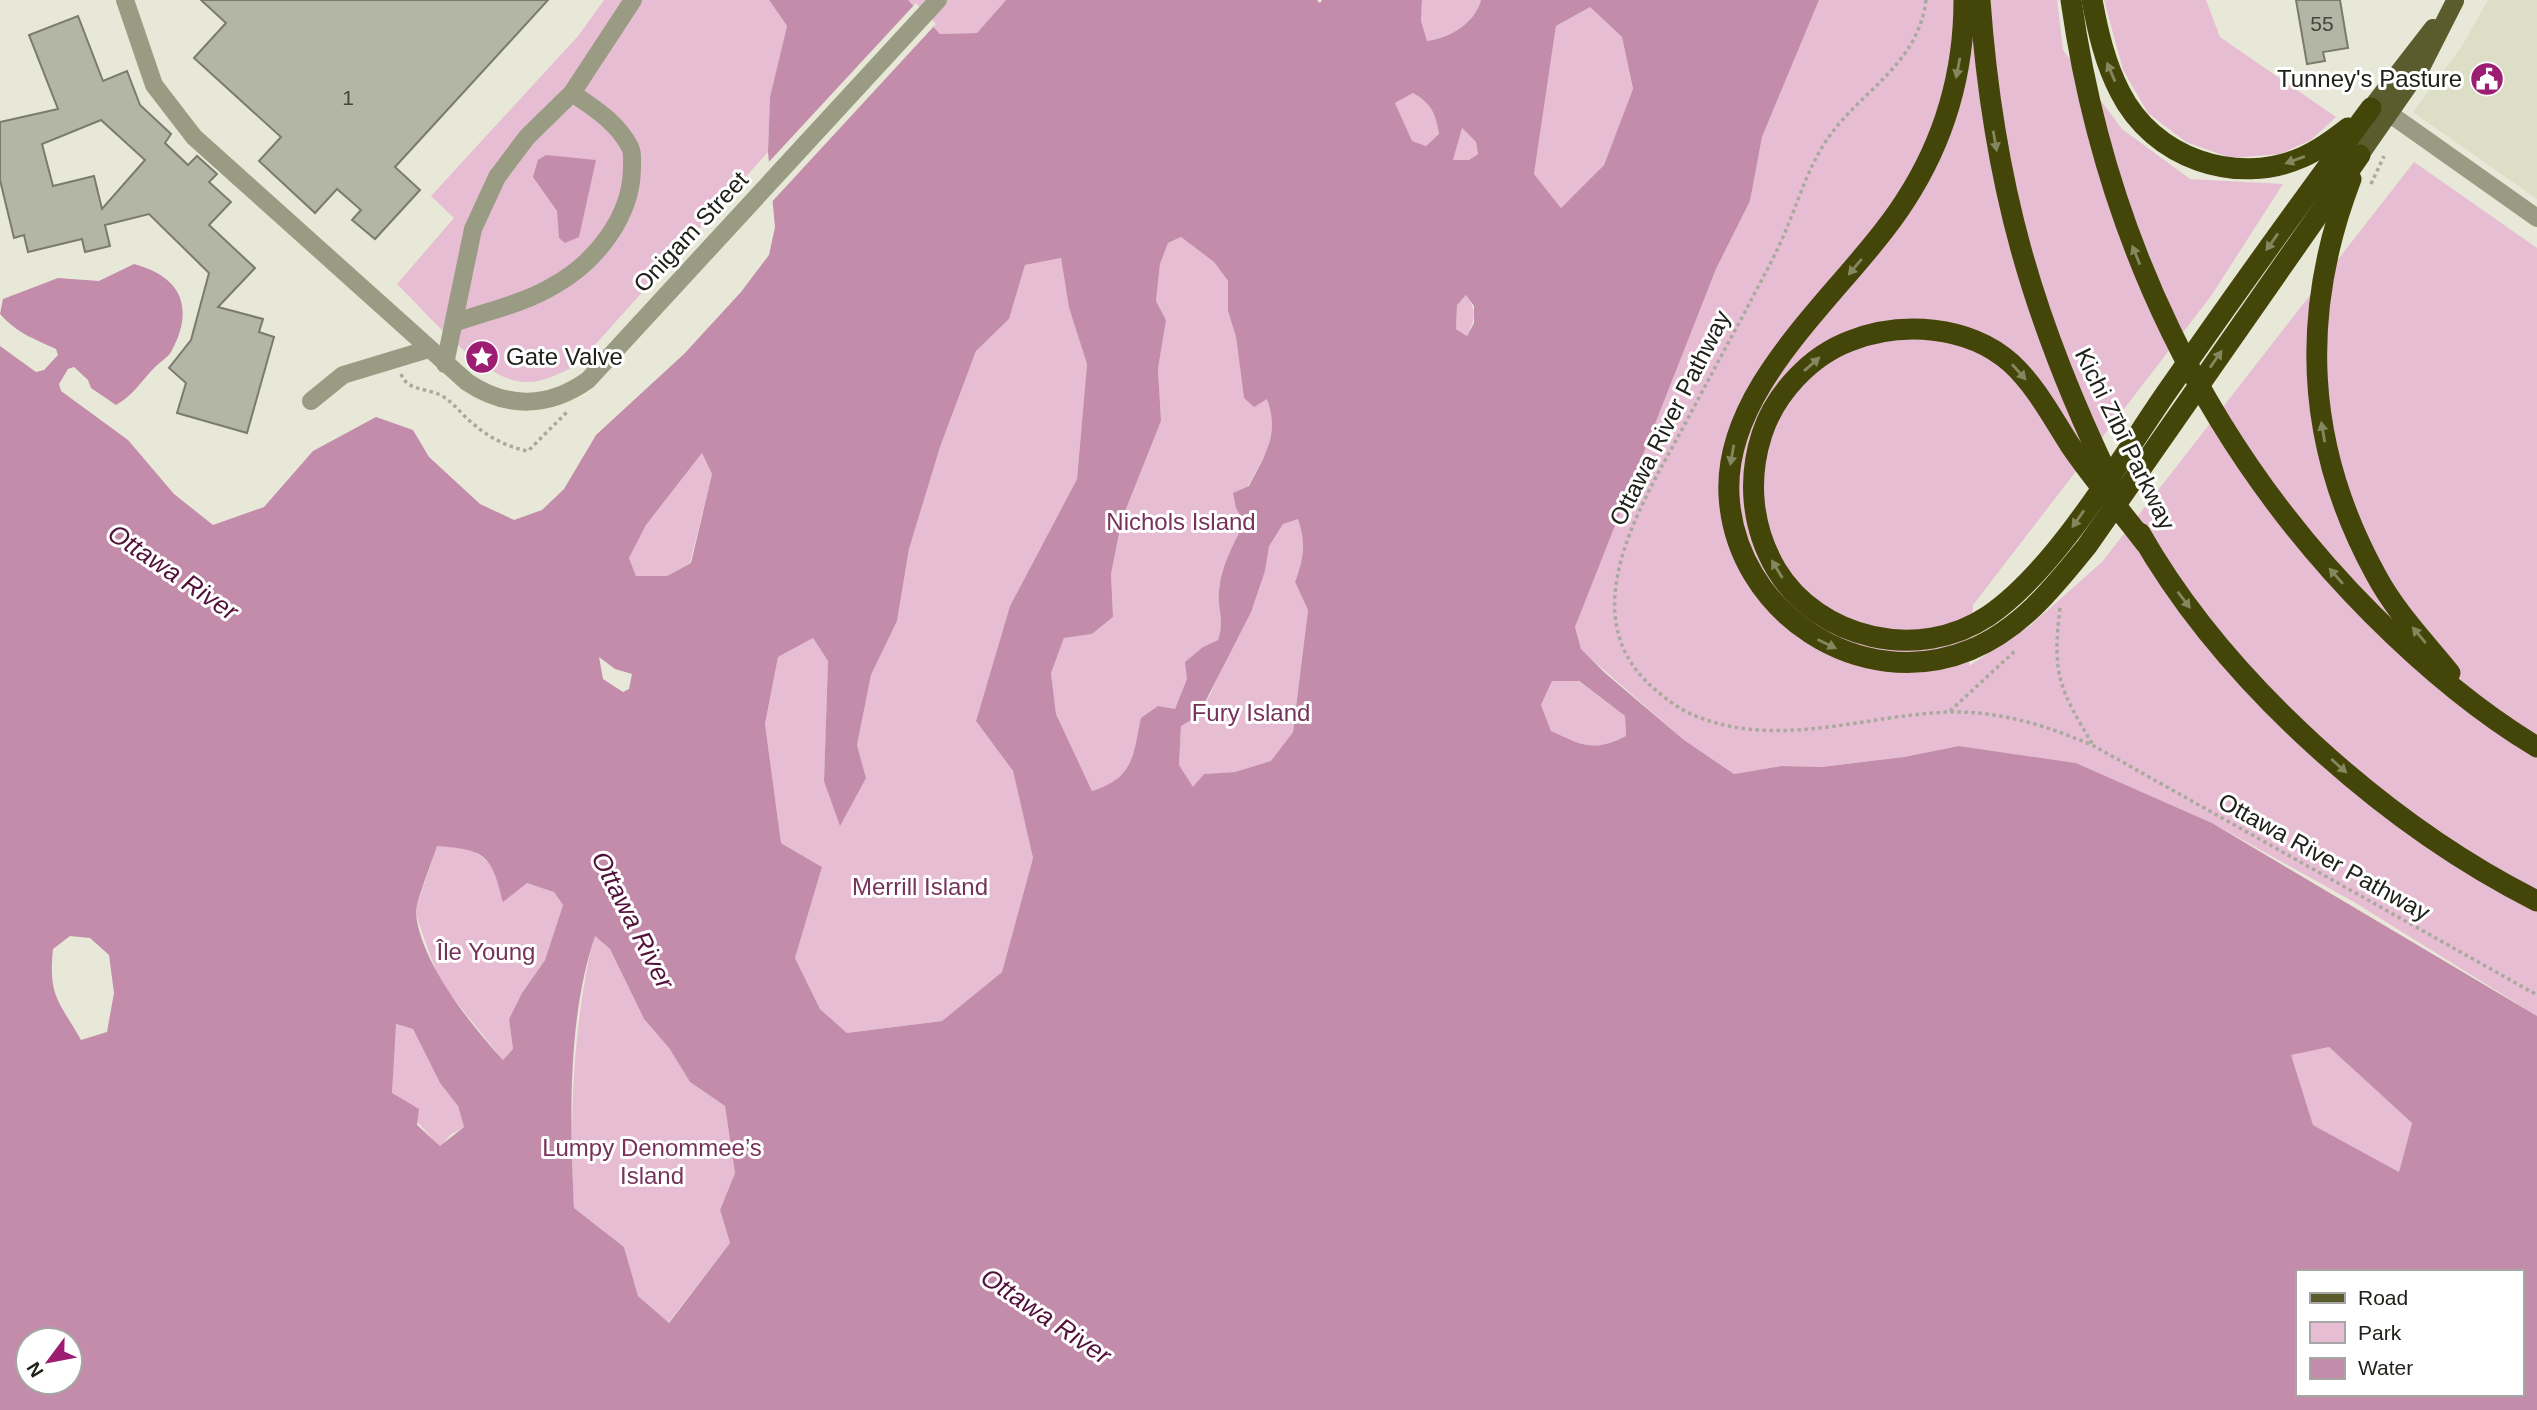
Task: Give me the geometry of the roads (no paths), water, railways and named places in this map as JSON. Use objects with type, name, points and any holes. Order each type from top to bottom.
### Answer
[{"type":"highway","points":[[1964,0],[1957,75],[1937,141],[1923,172],[1872,246],[1758,389],[1734,442],[1728,476],[1730,512],[1746,565],[1764,593],[1787,618],[1815,638],[1846,652],[1896,662],[1928,662],[1958,654],[2000,635],[2042,601],[2087,545],[2360,155]]},
{"type":"highway","name":"Kichi Zībī Parkway","points":[[1980,0],[1989,107],[2014,234],[2036,304],[2085,427],[2146,544],[2177,591],[2215,640],[2275,705],[2345,772],[2399,815],[2460,856],[2537,901]]},
{"type":"highway","points":[[2071,0],[2083,77],[2101,151],[2127,231],[2162,318],[2224,430],[2273,502],[2349,591],[2427,666],[2479,707],[2537,747]]},
{"type":"highway","points":[[2092,0],[2102,47],[2121,93],[2150,130],[2187,157],[2230,169],[2276,166],[2319,149],[2380,111]]},
{"type":"highway","points":[[2146,544],[2071,447],[2024,376],[1996,352],[1963,337],[1914,328],[1866,335],[1836,346],[1813,361],[1776,406],[1762,433],[1755,464],[1753,495],[1757,525],[1775,567],[1804,602],[1828,620],[1856,632],[1888,640],[1921,639],[1963,629],[1989,615],[2027,583],[2063,540],[2380,111]]},
{"type":"highway","points":[[2360,155],[2330,246],[2318,308],[2317,382],[2325,443],[2347,514],[2376,576],[2402,615],[2479,707]]},
{"type":"main road","points":[[2360,155],[2380,111],[2456,0]]},
{"type":"street","name":"Onigam Street","points":[[125,0],[144,62],[166,104],[194,137],[445,364],[478,389],[513,402],[547,401],[573,391],[600,367],[938,0]]},
{"type":"street","points":[[445,364],[473,229],[497,177],[527,137],[572,93],[632,0]]},
{"type":"street","points":[[454,323],[529,297],[578,271],[596,253],[626,206],[632,181],[632,150],[606,116],[572,93]]},
{"type":"street","points":[[2380,111],[2537,218]]},
{"type":"street","points":[[311,401],[338,378],[429,349]]},
{"type":"water","name":"Ottawa River","points":[[769,0],[908,0],[940,34],[977,33],[1006,0],[1317,0],[1320,3],[1322,0],[1422,0],[1421,21],[1427,41],[1444,37],[1460,28],[1473,16],[1481,0],[1819,0],[1762,137],[1750,201],[1716,269],[1575,627],[1581,649],[1684,740],[1734,774],[1781,766],[1821,767],[1904,757],[1959,746],[2076,763],[2212,823],[2537,1016],[2537,1410],[0,1410],[0,346],[36,372],[44,370],[58,355],[56,349],[26,335],[0,314],[3,299],[58,278],[99,281],[134,264],[163,277],[173,286],[180,296],[182,308],[178,336],[169,354],[128,397],[116,405],[91,388],[88,380],[74,367],[68,369],[59,384],[61,391],[128,440],[174,494],[213,525],[264,507],[313,451],[376,417],[413,430],[429,457],[480,504],[514,520],[542,510],[564,489],[596,435],[684,354],[741,292],[769,255],[775,227],[768,152],[770,97],[787,26]],"holes":[[[1590,7],[1622,37],[1633,89],[1604,165],[1561,208],[1534,174],[1556,26]],[[1413,93],[1419,97],[1434,115],[1439,134],[1426,146],[1412,141],[1395,103]],[[1462,128],[1476,142],[1478,154],[1469,160],[1453,160]],[[1181,237],[1214,262],[1228,281],[1228,311],[1236,337],[1244,398],[1254,407],[1267,399],[1271,412],[1271,434],[1265,454],[1249,486],[1233,493],[1236,508],[1244,523],[1222,573],[1219,598],[1221,626],[1218,640],[1203,647],[1185,662],[1187,679],[1175,709],[1158,706],[1141,718],[1133,754],[1124,772],[1106,786],[1092,791],[1056,714],[1051,673],[1064,638],[1092,634],[1113,617],[1111,574],[1122,519],[1161,421],[1158,369],[1166,320],[1156,301],[1160,264],[1168,243]],[[1061,258],[1069,308],[1087,364],[1077,479],[1010,606],[976,721],[1013,771],[1033,858],[1002,972],[942,1021],[847,1033],[820,1009],[795,958],[822,867],[781,843],[765,724],[778,657],[813,638],[828,661],[824,781],[840,826],[866,778],[857,745],[871,675],[897,621],[909,549],[940,447],[976,351],[1009,319],[1025,265]],[[1466,295],[1474,306],[1474,323],[1467,336],[1456,329],[1457,305]],[[702,453],[712,474],[691,563],[667,576],[636,576],[629,558],[646,525]],[[1298,519],[1303,550],[1295,582],[1308,610],[1293,732],[1271,761],[1235,772],[1204,774],[1193,787],[1179,765],[1181,726],[1198,716],[1251,612],[1265,571],[1269,546],[1283,524]],[[599,657],[615,669],[632,674],[629,689],[623,692],[603,679]],[[1552,681],[1579,681],[1625,716],[1626,736],[1596,746],[1580,743],[1551,731],[1541,705]],[[437,846],[476,853],[490,864],[503,902],[527,883],[554,892],[563,905],[545,960],[522,993],[509,1019],[513,1049],[503,1060],[462,1011],[437,972],[427,952],[416,913]],[[70,936],[90,938],[109,955],[114,993],[107,1032],[81,1040],[57,998],[52,978],[53,949]],[[595,936],[610,949],[644,1019],[669,1048],[690,1082],[725,1106],[735,1173],[720,1210],[730,1243],[669,1323],[638,1296],[624,1247],[574,1208],[572,1070],[579,1001]],[[396,1024],[413,1029],[440,1083],[458,1106],[464,1127],[440,1146],[417,1125],[419,1109],[392,1093]],[[2329,1047],[2412,1123],[2399,1172],[2313,1125],[2291,1055]]]},
{"type":"water","points":[[546,155],[596,160],[579,237],[565,243],[559,238],[557,211],[533,177],[538,160]]},
{"type":"place","name":"Tunney's Pasture","points":[[2487,79]]},
{"type":"place","name":"Gate Valve","points":[[482,357]]},
{"type":"park label","name":"Nichols Island","points":[[1181,522]]},
{"type":"park label","name":"Fury Island","points":[[1251,713]]},
{"type":"park label","name":"Merrill Island","points":[[920,887]]},
{"type":"park label","name":"Île Young","points":[[486,952]]},
{"type":"park label","name":"Lumpy Denommee’s Island","points":[[652,1162]]}]
